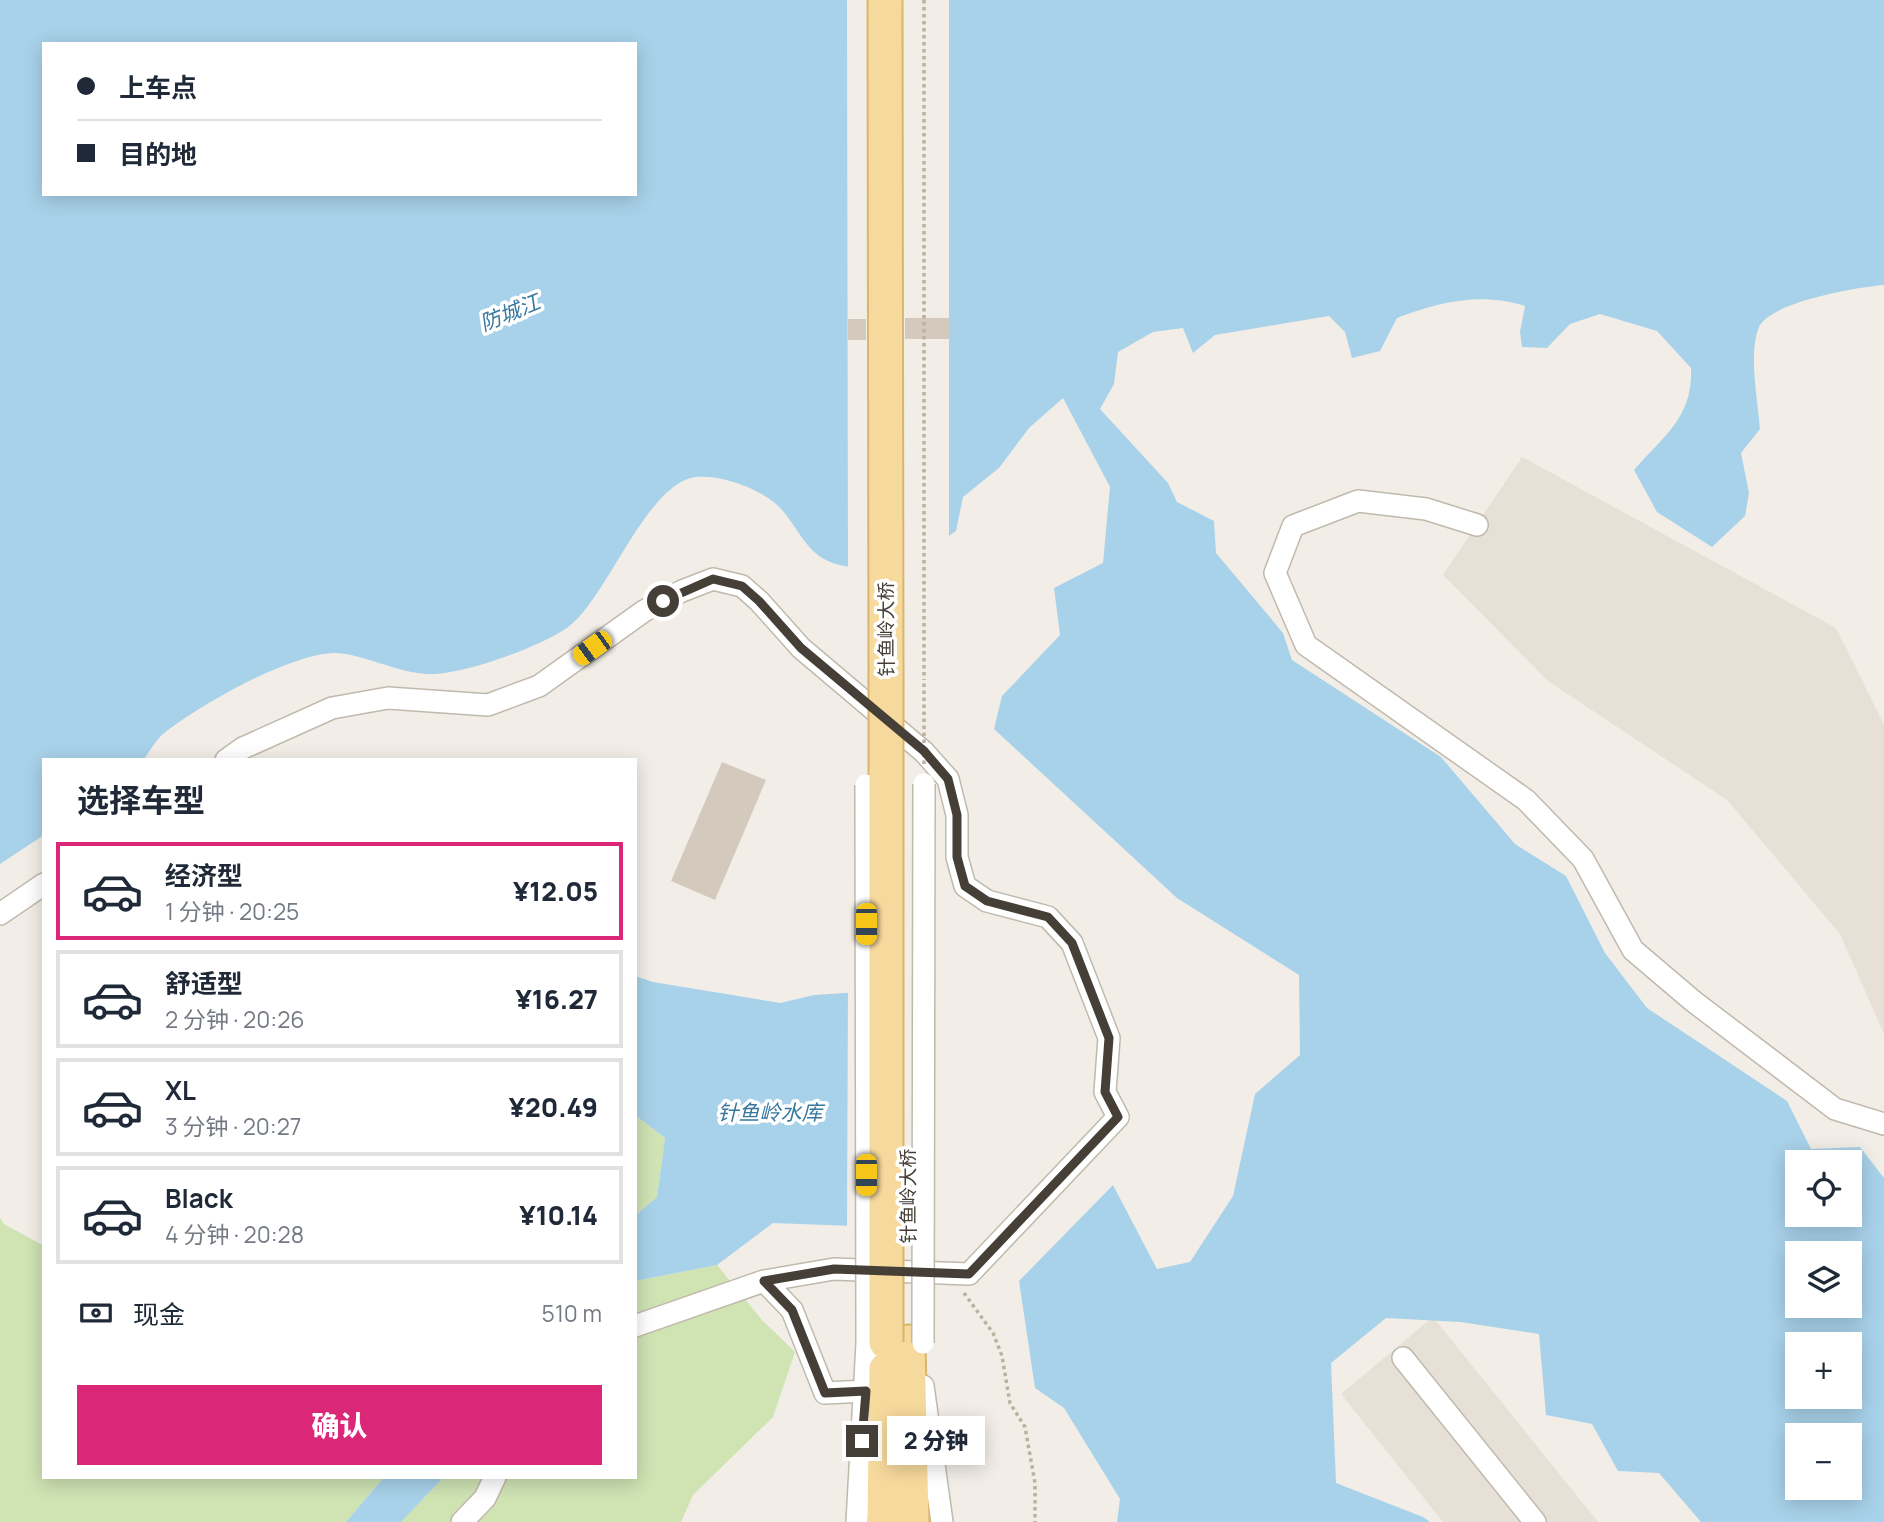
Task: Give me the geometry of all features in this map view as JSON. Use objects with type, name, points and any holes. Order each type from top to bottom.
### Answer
[{"type":"main road","name":"针鱼岭大桥","points":[[885,0],[896,1342]]},
{"type":"main road","name":"针鱼岭大桥","points":[[896,1342],[908,0]]},
{"type":"main road","points":[[884,1522],[896,1342]]},
{"type":"main road","points":[[896,1342],[912,1522]]},
{"type":"street","points":[[1477,525],[1426,509],[1358,501],[1293,526],[1275,573],[1306,645],[1526,800],[1583,859],[1633,950],[1683,992],[1835,1109],[1884,1124]]},
{"type":"street","points":[[229,758],[243,748],[332,708],[388,698],[488,705],[539,686],[644,611],[682,591],[713,579],[742,586],[801,648],[924,751],[948,779],[957,815],[957,857],[965,886],[987,901],[1048,917],[1072,943],[1109,1038],[1105,1092],[1118,1117],[969,1274],[834,1269],[764,1281],[637,1325]]},
{"type":"street","points":[[857,1522],[866,1391],[896,1342],[924,784]]},
{"type":"street","points":[[866,785],[896,1342],[923,1396],[942,1522]]},
{"type":"street","points":[[0,914],[42,885]]},
{"type":"street","points":[[764,1281],[792,1310],[825,1393],[866,1391]]},
{"type":"street","points":[[1403,1358],[1535,1522]]},
{"type":"street","points":[[463,1522],[485,1498],[494,1479]]},
{"type":"path","points":[[923,0],[924,784]]},
{"type":"path","points":[[950,1275],[993,1333],[1002,1356],[1010,1403],[1025,1427],[1035,1483],[1035,1522]]},
{"type":"shaded area","points":[[1522,457],[1836,628],[1884,725],[1884,1034],[1840,934],[1727,800],[1548,681],[1443,575]]},
{"type":"shaded area","points":[[1433,1317],[1598,1522],[1443,1522],[1341,1394]]},
{"type":"green space","points":[[637,1117],[665,1138],[657,1197],[637,1214]]},
{"type":"green space","points":[[0,1218],[4,1224],[42,1245],[42,1479],[382,1479],[346,1522],[0,1522]]},
{"type":"green space","points":[[717,1265],[762,1320],[795,1352],[773,1417],[693,1495],[681,1522],[401,1522],[442,1479],[637,1479],[637,1281]]},
{"type":"water","name":"防城江","points":[[0,0],[1884,0],[1884,285],[1797,303],[1766,318],[1759,327],[1754,364],[1760,429],[1741,453],[1749,493],[1745,516],[1712,547],[1657,512],[1634,470],[1682,413],[1690,385],[1691,368],[1657,331],[1600,314],[1570,324],[1547,348],[1522,347],[1520,332],[1525,306],[1476,299],[1445,303],[1397,318],[1380,351],[1352,358],[1345,332],[1329,316],[1215,335],[1193,353],[1183,328],[1153,332],[1118,352],[1114,384],[1100,409],[1168,483],[1177,502],[1214,521],[1216,553],[1283,633],[1292,660],[1441,757],[1515,844],[1566,876],[1605,953],[1647,1008],[1787,1101],[1811,1149],[1860,1147],[1884,1178],[1884,1522],[1701,1522],[1659,1473],[1618,1471],[1592,1424],[1546,1415],[1539,1334],[1460,1322],[1386,1318],[1331,1363],[1336,1483],[1430,1522],[1117,1522],[1120,1499],[1064,1408],[1035,1388],[1019,1281],[1113,1185],[1157,1269],[1190,1262],[1233,1196],[1255,1094],[1300,1055],[1299,975],[1177,898],[994,729],[1002,696],[1060,635],[1054,588],[1103,563],[1110,487],[1063,398],[1029,428],[999,468],[963,497],[956,531],[896,573],[828,561],[814,551],[782,510],[765,496],[730,481],[695,477],[677,485],[643,520],[582,613],[567,628],[538,643],[479,665],[427,674],[345,654],[315,656],[269,672],[221,696],[163,734],[145,758],[42,758],[42,836],[0,864]]},
{"type":"water","name":"针鱼岭水库","points":[[637,977],[653,982],[780,1003],[814,995],[876,991],[879,1227],[773,1223],[717,1265],[637,1281],[637,1214],[657,1197],[665,1138],[637,1117]]},
{"type":"water","points":[[382,1479],[442,1479],[401,1522],[346,1522]]},
{"type":"pier","points":[[847,0],[949,0],[949,540],[897,576],[848,568]]},
{"type":"pier","points":[[877,988],[880,1231],[847,1229],[848,989]]},
{"type":"building","points":[[905,318],[949,318],[949,339],[905,339]]},
{"type":"building","points":[[848,319],[866,319],[866,340],[848,340]]},
{"type":"building","points":[[722,762],[766,780],[715,900],[671,881]]},
{"type":"route","points":[[663,601],[713,579],[742,586],[801,648],[924,751],[948,779],[957,815],[957,857],[965,886],[987,901],[1048,917],[1072,943],[1109,1038],[1105,1092],[1118,1117],[969,1274],[834,1269],[764,1281],[792,1310],[825,1393],[866,1391],[862,1441]]}]
